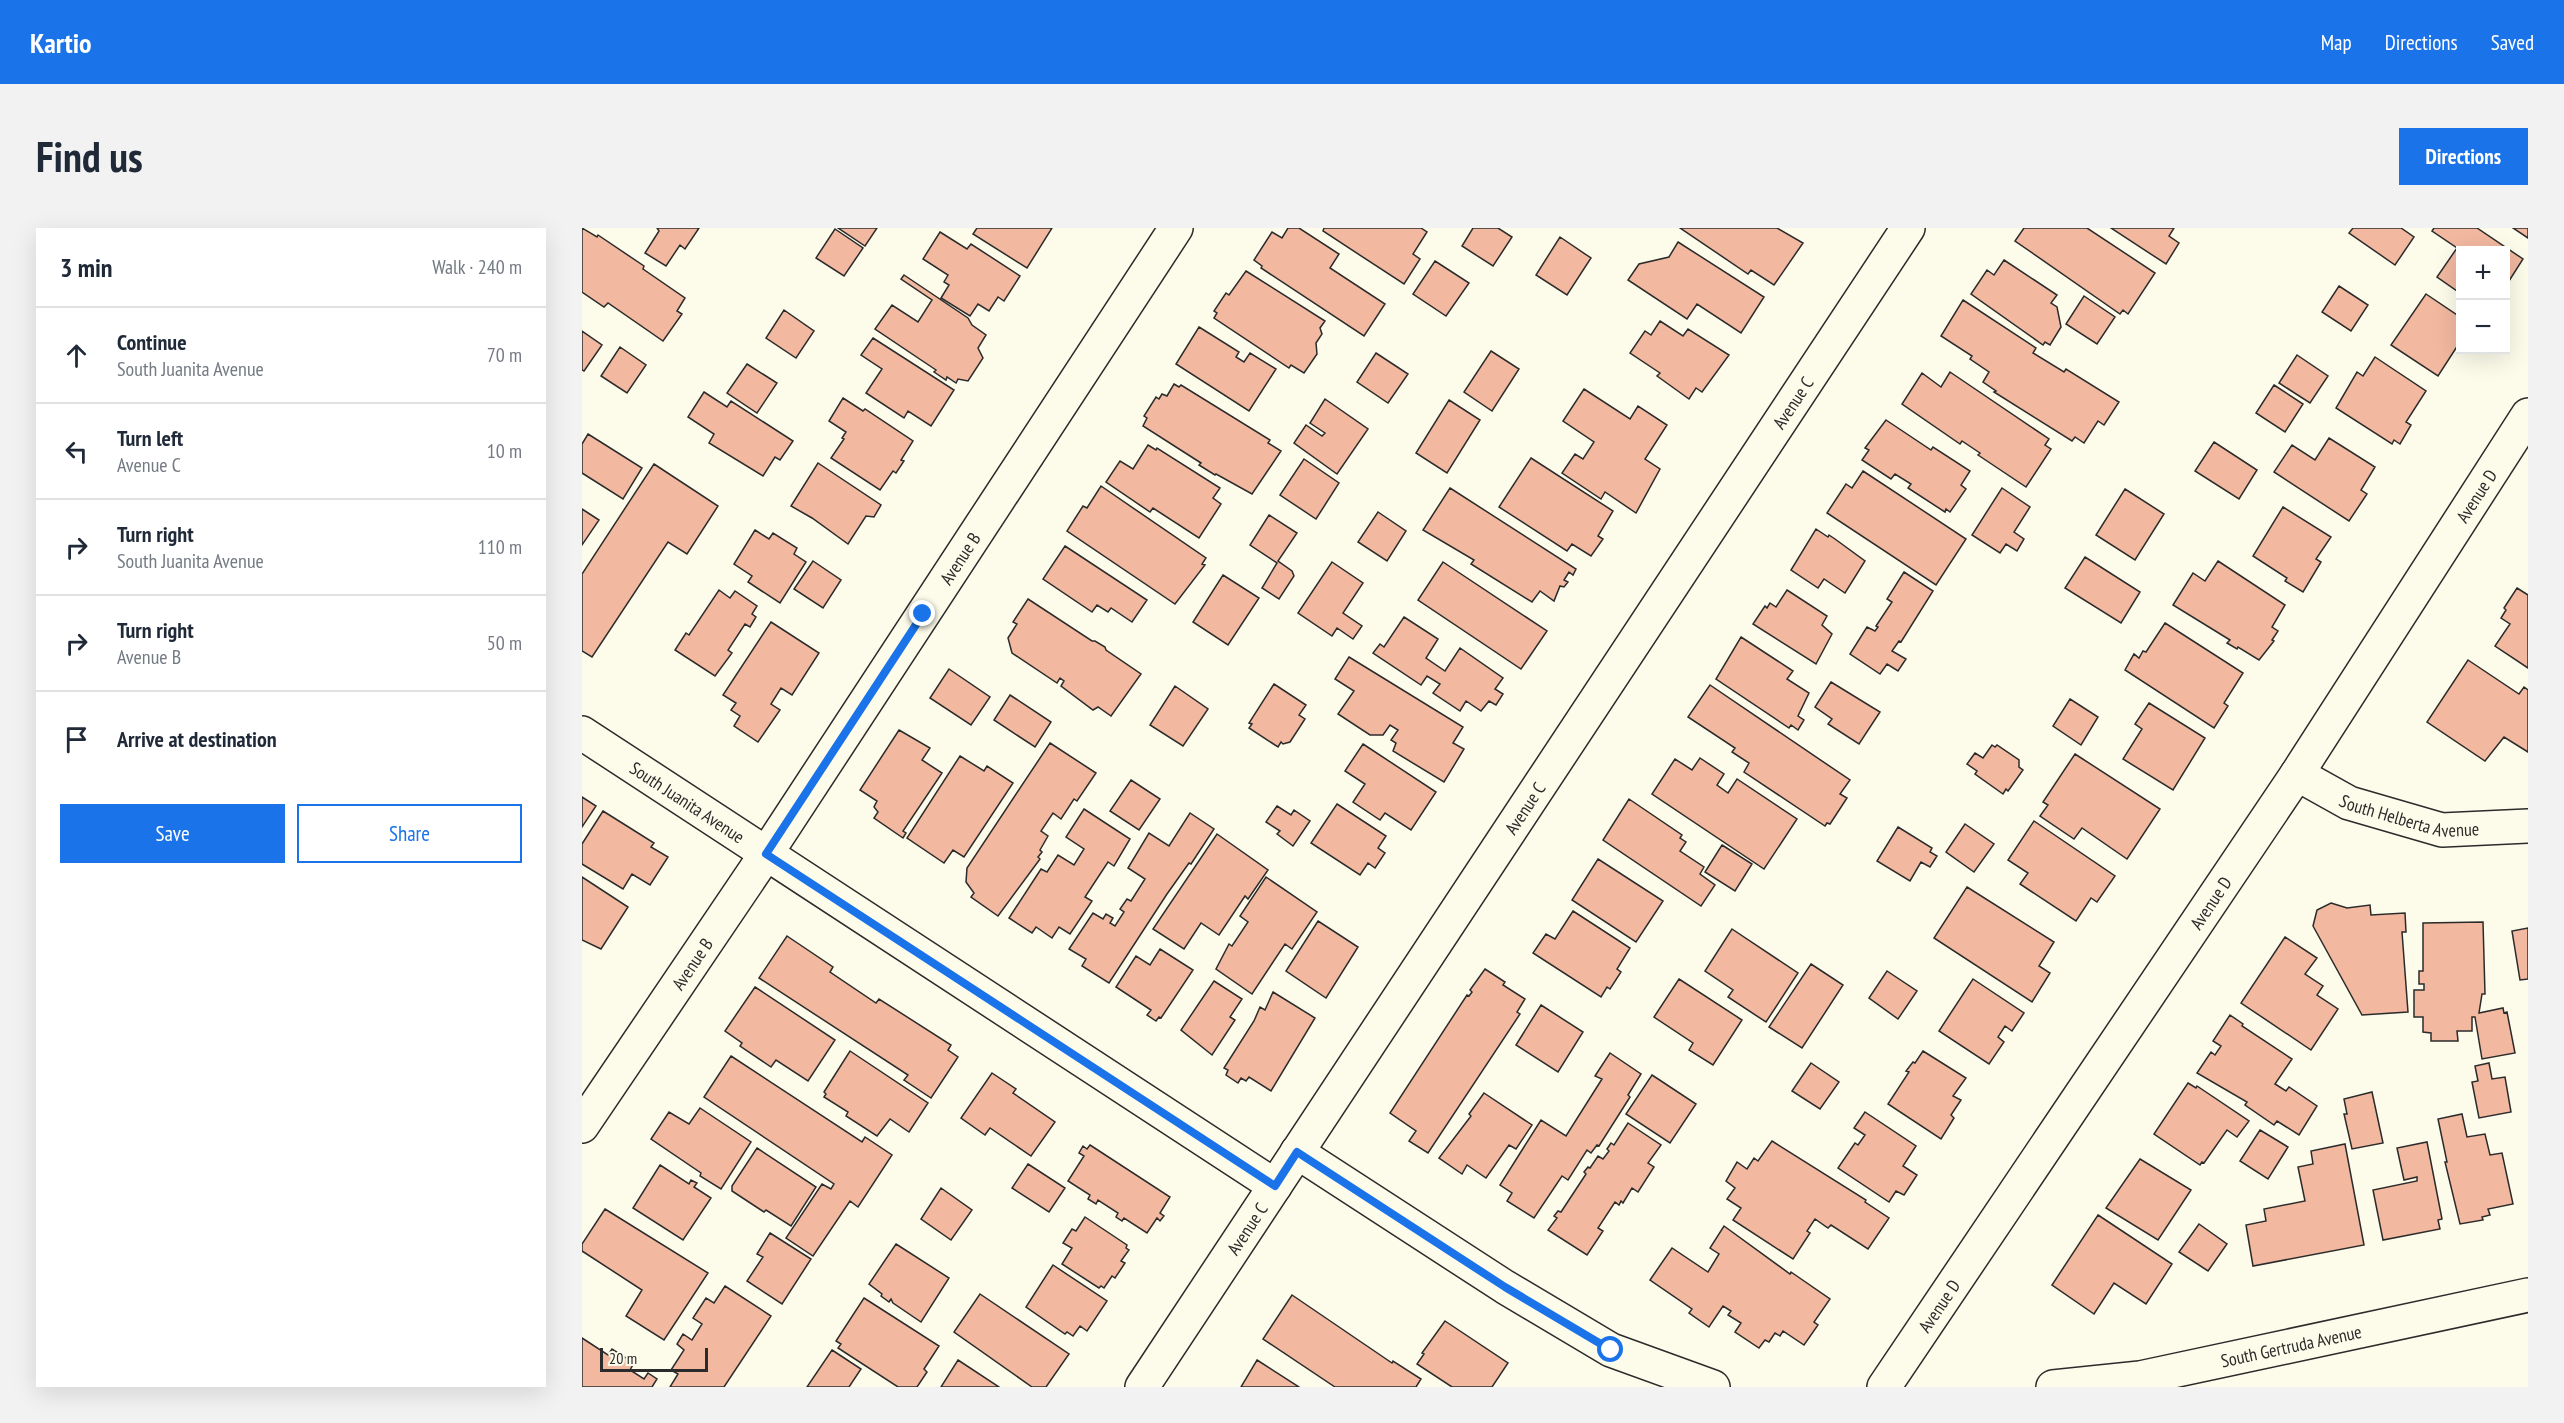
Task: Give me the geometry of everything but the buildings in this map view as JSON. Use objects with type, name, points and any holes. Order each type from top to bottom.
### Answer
[{"type":"street","name":"Avenue B","points":[[582,1126],[766,854],[1176,228]]},
{"type":"street","name":"Avenue C","points":[[1142,1387],[1908,228]]},
{"type":"street","name":"Avenue D","points":[[1884,1387],[2297,774],[2528,415]]},
{"type":"street","name":"South Juanita Avenue","points":[[582,733],[1275,1186]]},
{"type":"street","name":"South Helberta Avenue","points":[[2297,774],[2349,803],[2442,831],[2528,826]]},
{"type":"street","points":[[1297,1152],[1505,1287],[1611,1350],[1713,1387]]},
{"type":"street","name":"South Gertruda Avenue","points":[[2052,1387],[2140,1378],[2528,1295]]},
{"type":"route","points":[[923,614],[766,854],[1275,1186],[1297,1152],[1505,1287],[1611,1350]]}]
